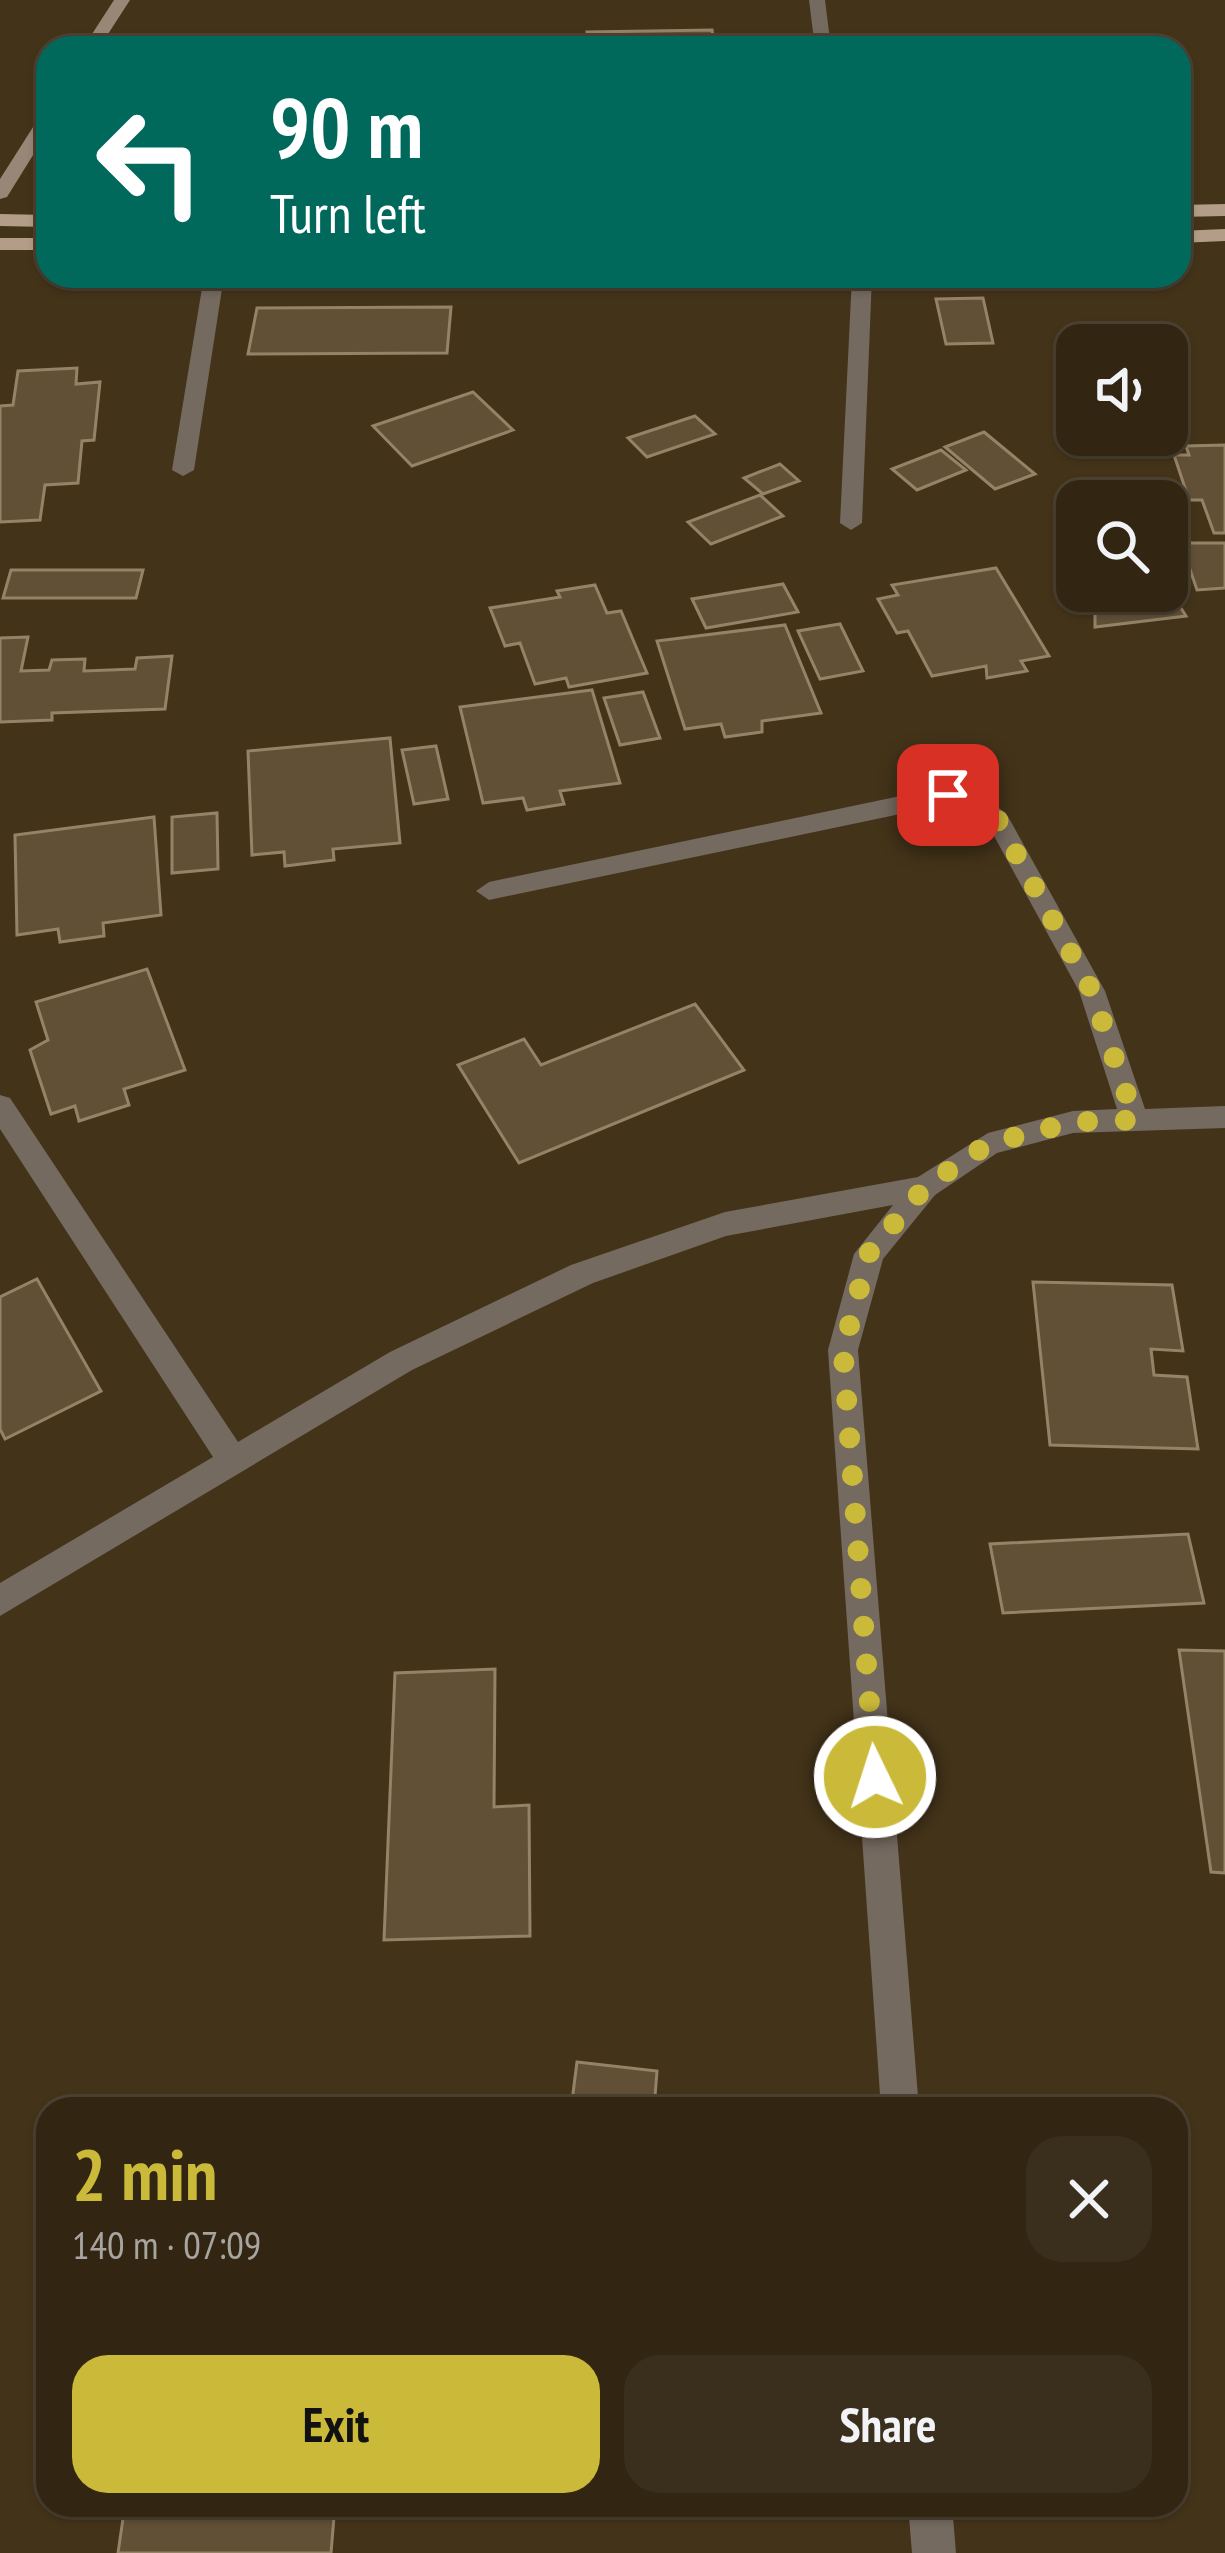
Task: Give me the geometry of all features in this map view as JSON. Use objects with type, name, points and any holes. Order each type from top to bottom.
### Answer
[{"type":"main road","points":[[1191,210],[1225,209]]},
{"type":"main road","points":[[0,220],[36,220]]},
{"type":"main road","points":[[1191,237],[1225,236]]},
{"type":"main road","points":[[0,244],[36,244]]},
{"type":"street","points":[[99,36],[122,0]]},
{"type":"street","points":[[818,0],[822,36]]},
{"type":"street","points":[[0,193],[36,136]]},
{"type":"street","points":[[183,470],[212,288]]},
{"type":"street","points":[[851,523],[861,288]]},
{"type":"street","points":[[489,891],[948,795],[974,802],[997,819],[1092,991],[1135,1120]]},
{"type":"street","points":[[0,1106],[233,1461]]},
{"type":"street","points":[[899,2097],[843,1350],[869,1253],[925,1187],[988,1144],[1073,1122],[1225,1117]]},
{"type":"street","points":[[0,1601],[401,1361],[582,1274],[724,1224],[925,1187]]},
{"type":"street","points":[[931,2517],[934,2553]]},
{"type":"building","points":[[712,30],[713,36],[587,36],[587,32]]},
{"type":"building","points":[[983,298],[993,343],[946,344],[936,299]]},
{"type":"building","points":[[451,307],[447,353],[248,354],[257,308]]},
{"type":"building","points":[[77,368],[76,384],[100,382],[94,440],[82,441],[78,483],[45,485],[40,520],[0,522],[0,406],[13,405],[18,371]]},
{"type":"building","points":[[473,392],[513,430],[412,466],[373,426]]},
{"type":"building","points":[[695,416],[715,434],[647,457],[628,438]]},
{"type":"building","points":[[984,432],[1035,474],[995,489],[945,447]]},
{"type":"building","points":[[1225,445],[1225,533],[1214,533],[1202,500],[1189,500],[1188,480],[1182,480],[1174,456],[1188,456],[1188,446]]},
{"type":"building","points":[[941,450],[966,470],[917,490],[892,469]]},
{"type":"building","points":[[780,464],[799,481],[763,494],[744,478]]},
{"type":"building","points":[[760,495],[783,516],[711,544],[688,522]]},
{"type":"building","points":[[1188,543],[1225,543],[1225,588],[1197,590],[1188,564]]},
{"type":"building","points":[[996,568],[1049,656],[1021,661],[1027,671],[987,678],[986,666],[932,676],[908,631],[897,633],[878,599],[898,595],[892,585]]},
{"type":"building","points":[[11,570],[143,570],[136,598],[3,598]]},
{"type":"building","points":[[783,584],[798,612],[706,628],[692,599]]},
{"type":"building","points":[[595,585],[607,613],[621,611],[647,673],[569,687],[566,678],[535,684],[520,643],[505,646],[490,608],[560,597],[557,591]]},
{"type":"building","points":[[1095,612],[1183,612],[1186,616],[1095,627]]},
{"type":"building","points":[[840,624],[863,671],[820,679],[798,631]]},
{"type":"building","points":[[785,625],[821,713],[762,721],[762,732],[725,737],[721,724],[685,729],[657,641]]},
{"type":"building","points":[[28,637],[21,671],[49,670],[52,660],[85,659],[84,671],[135,669],[137,658],[172,656],[165,709],[52,713],[52,720],[0,722],[0,638]]},
{"type":"building","points":[[592,690],[620,783],[560,791],[564,804],[527,810],[523,798],[483,803],[460,707]]},
{"type":"building","points":[[643,692],[660,738],[620,745],[604,698]]},
{"type":"building","points":[[390,738],[400,843],[333,849],[334,860],[285,866],[284,852],[252,855],[248,751]]},
{"type":"building","points":[[436,746],[448,799],[414,804],[402,750]]},
{"type":"building","points":[[217,813],[218,869],[172,873],[172,817]]},
{"type":"building","points":[[154,817],[161,915],[103,923],[104,936],[60,942],[58,929],[17,935],[15,835]]},
{"type":"building","points":[[147,969],[185,1070],[124,1089],[129,1105],[79,1121],[75,1106],[51,1114],[30,1050],[48,1040],[36,1002]]},
{"type":"building","points":[[695,1004],[744,1070],[519,1163],[458,1065],[524,1039],[541,1065]]},
{"type":"building","points":[[37,1279],[101,1391],[5,1439],[0,1429],[0,1297]]},
{"type":"building","points":[[1033,1282],[1172,1285],[1183,1351],[1151,1349],[1154,1375],[1187,1377],[1198,1449],[1050,1445]]},
{"type":"building","points":[[1188,1534],[1204,1603],[1003,1613],[990,1544]]},
{"type":"building","points":[[1179,1650],[1225,1651],[1225,1873],[1211,1872]]},
{"type":"building","points":[[495,1669],[494,1807],[529,1805],[530,1936],[384,1940],[395,1673]]},
{"type":"building","points":[[577,2062],[657,2071],[655,2097],[573,2097]]},
{"type":"building","points":[[123,2517],[334,2517],[331,2553],[118,2553]]},
{"type":"route","points":[[875,1777],[843,1350],[869,1253],[925,1187],[988,1144],[1073,1122],[1135,1120],[1092,991],[997,819],[974,802],[948,795]]}]
